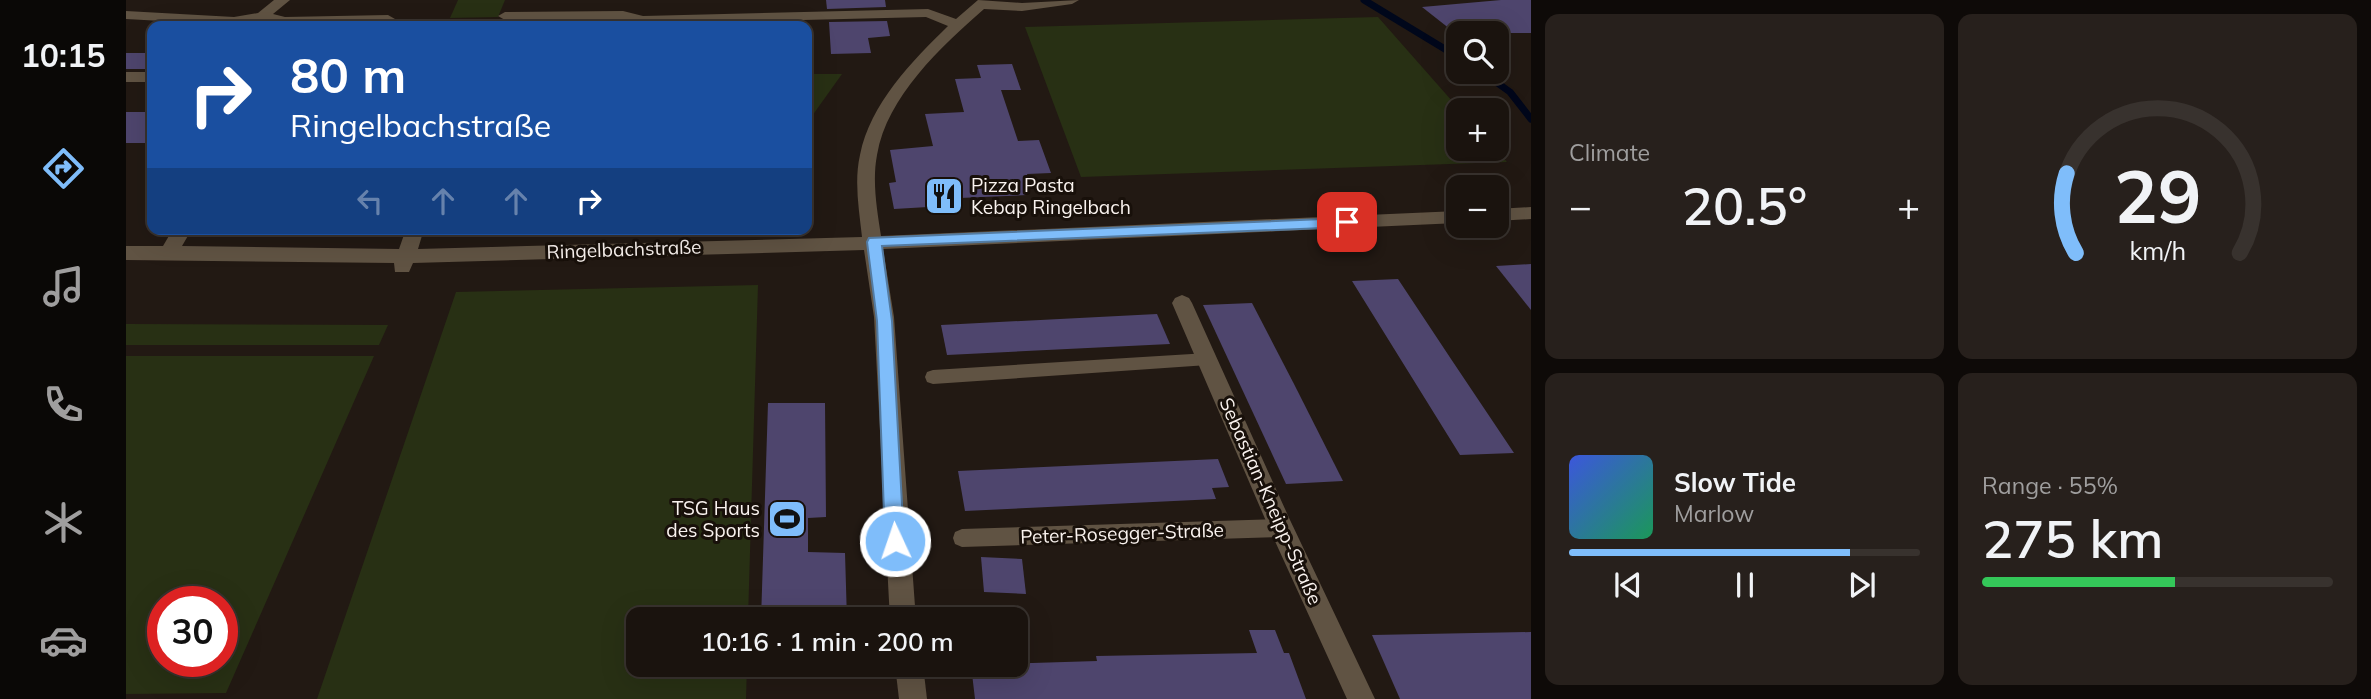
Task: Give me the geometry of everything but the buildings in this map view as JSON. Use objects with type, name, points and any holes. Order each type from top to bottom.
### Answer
[{"type":"street","points":[[262,16],[283,0]]},
{"type":"street","points":[[505,0],[500,21],[625,7],[643,20],[806,7],[928,13],[959,25]]},
{"type":"street","points":[[902,607],[895,541],[884,321],[866,177],[872,141],[885,113],[919,65],[983,2],[1022,7],[1072,0]]},
{"type":"street","points":[[126,15],[234,21],[262,16],[300,21],[388,19]]},
{"type":"street","points":[[126,77],[147,77]]},
{"type":"street","points":[[1509,214],[1531,213]]},
{"type":"street","name":"Ringelbachstraße","points":[[126,253],[350,257],[403,261],[1181,231],[1446,218]]},
{"type":"street","points":[[169,253],[180,235]]},
{"type":"street","points":[[403,261],[413,235]]},
{"type":"street","name":"Sebastian-Kneipp-Straße","points":[[1182,303],[1281,528],[1361,699]]},
{"type":"street","points":[[910,677],[913,699]]},
{"type":"lane","points":[[933,377],[1208,359]]},
{"type":"lane","name":"Peter-Rosegger-Straße","points":[[962,538],[1281,528]]},
{"type":"green space","points":[[458,0],[505,0],[498,17],[450,18]]},
{"type":"green space","points":[[1378,17],[1449,98],[1446,98],[1446,161],[1507,162],[1081,177],[1025,27]]},
{"type":"green space","points":[[812,74],[842,74],[812,116]]},
{"type":"green space","points":[[758,285],[748,607],[626,607],[626,677],[747,677],[746,699],[317,699],[456,292]]},
{"type":"green space","points":[[126,324],[388,325],[379,345],[126,345]]},
{"type":"green space","points":[[126,356],[374,356],[238,666],[238,586],[147,586],[147,677],[233,677],[226,693],[126,694]]},
{"type":"waterway","points":[[1364,0],[1446,50]]},
{"type":"waterway","points":[[1499,84],[1510,92],[1531,119]]},
{"type":"place","name":"Pizza Pasta Kebap Ringelbach","points":[[944,196]]},
{"type":"place","name":"TSG Haus des Sports","points":[[787,519]]},
{"type":"route","points":[[895,541],[884,321],[874,242],[1347,222]]}]
